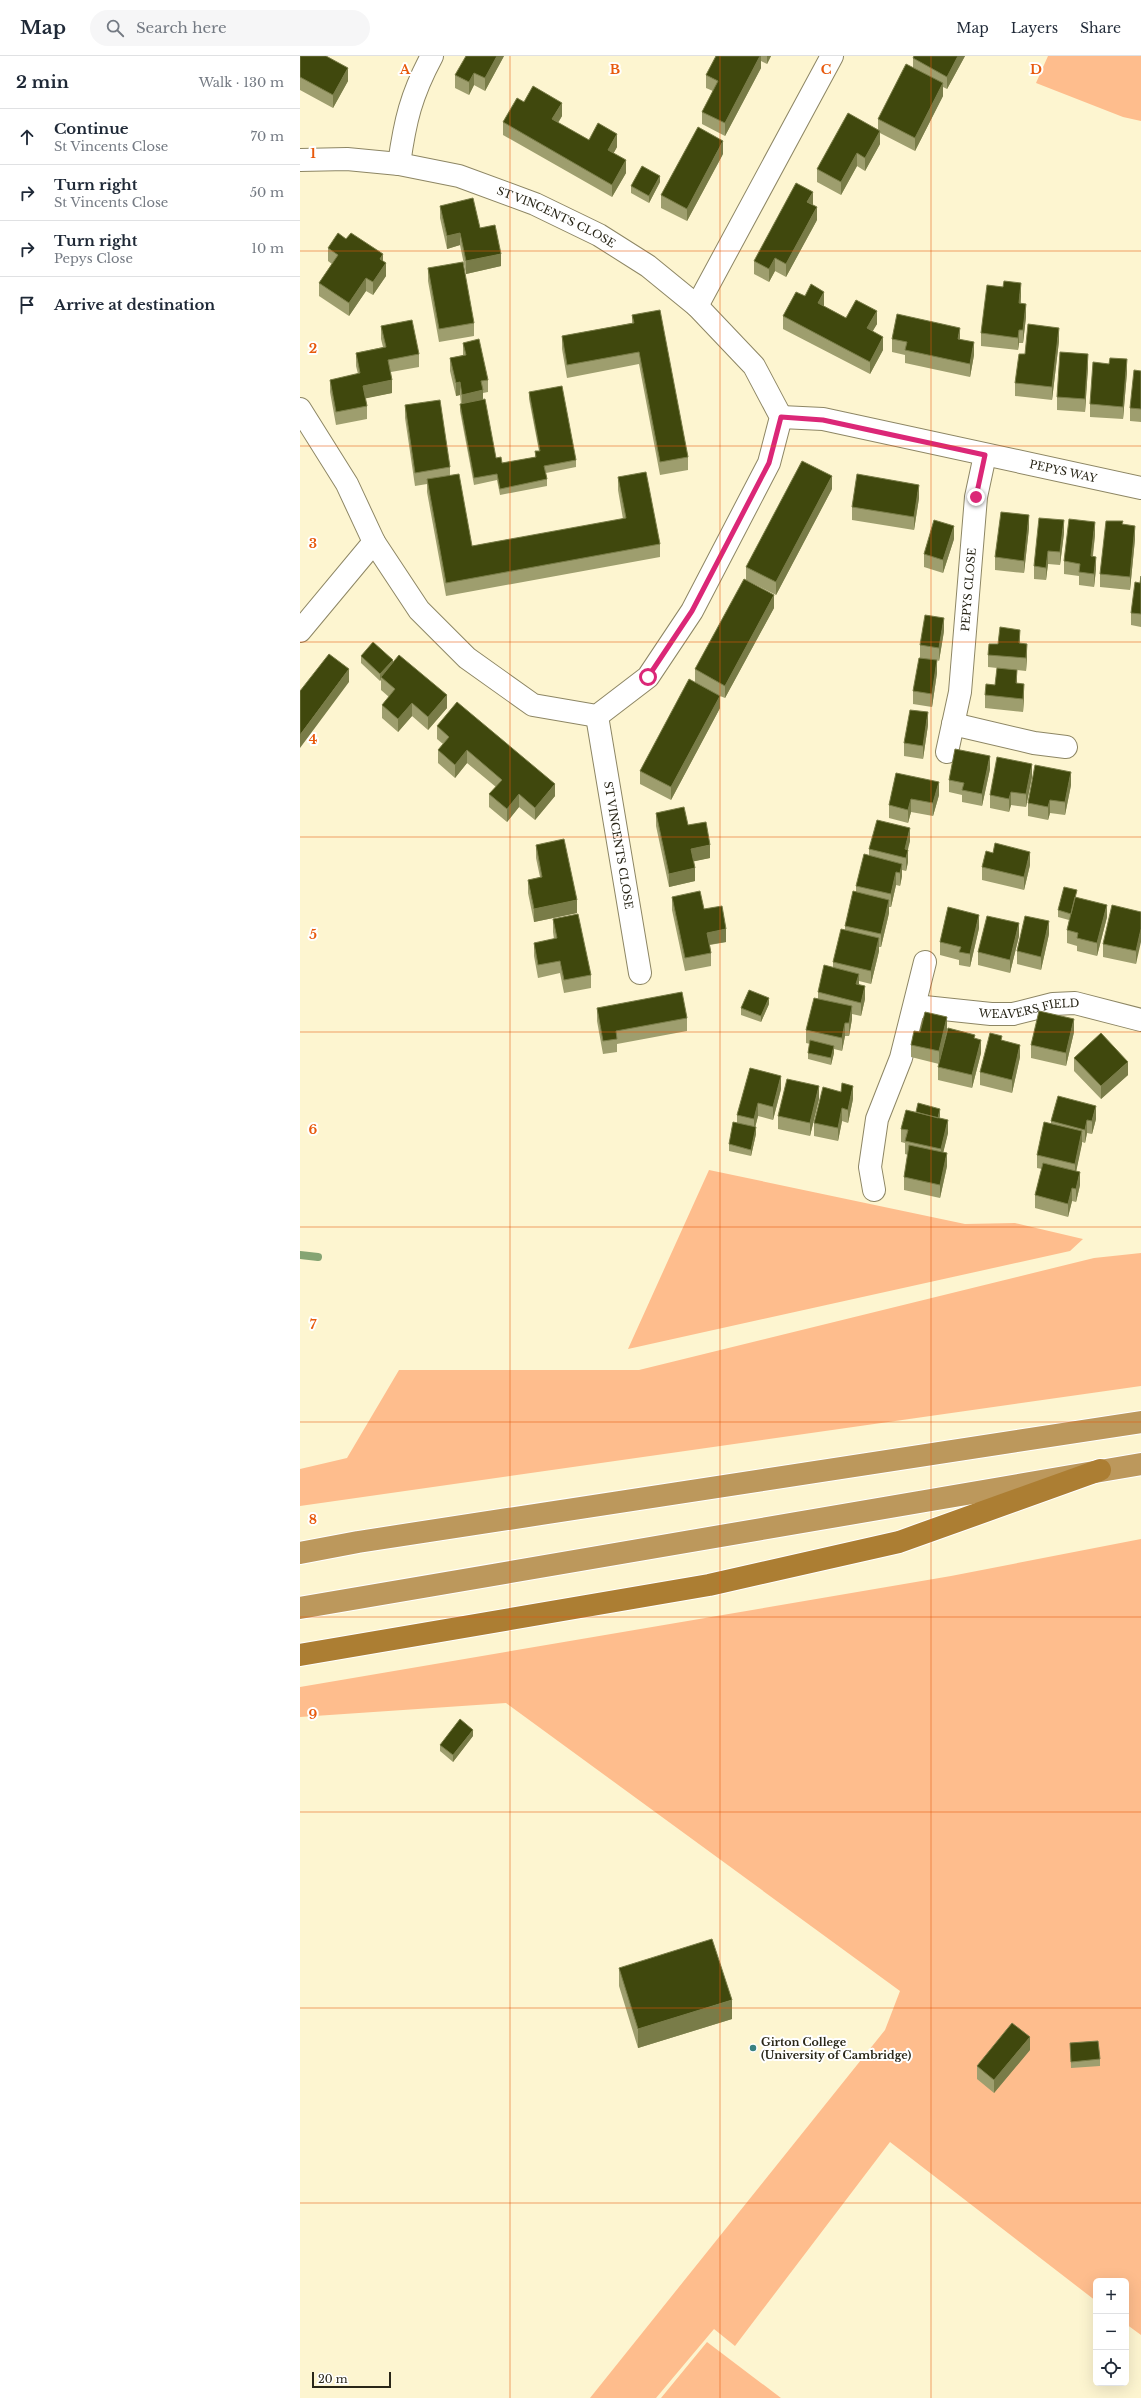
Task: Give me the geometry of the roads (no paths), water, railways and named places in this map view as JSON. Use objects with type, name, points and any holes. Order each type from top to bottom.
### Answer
[{"type":"highway","points":[[300,1553],[358,1542],[1141,1422]]},
{"type":"highway","points":[[300,1608],[1141,1464]]},
{"type":"highway","points":[[300,1656],[709,1585],[899,1542],[1100,1470]]},
{"type":"highway","points":[[300,1542],[358,1542]]},
{"type":"street","points":[[399,164],[404,129],[412,96],[432,56]]},
{"type":"street","points":[[697,306],[832,56]]},
{"type":"street","name":"ST VINCENTS CLOSE","points":[[300,160],[347,159],[399,164],[459,176],[535,204],[592,231],[648,266],[697,306],[754,366],[781,417]]},
{"type":"street","points":[[300,408],[347,484],[374,542],[419,610],[467,658],[533,705],[597,716],[648,677],[692,611],[769,463],[781,417],[823,420],[985,455]]},
{"type":"street","name":"PEPYS WAY","points":[[985,455],[1141,488]]},
{"type":"street","name":"PEPYS CLOSE","points":[[947,752],[960,692],[976,497],[985,455]]},
{"type":"street","points":[[300,631],[374,542]]},
{"type":"street","name":"ST VINCENTS CLOSE","points":[[597,716],[640,973]]},
{"type":"street","points":[[953,724],[1034,743],[1066,746]]},
{"type":"street","points":[[874,1190],[870,1167],[877,1120],[901,1058],[925,962]]},
{"type":"street","name":"WEAVERS FIELD","points":[[915,1006],[998,1014],[1013,1014],[1053,1004],[1075,1003],[1141,1020]]},
{"type":"waterway","points":[[300,1255],[318,1257]]},
{"type":"place","name":"Girton College (University of Cambridge)","points":[[753,2048]]}]
